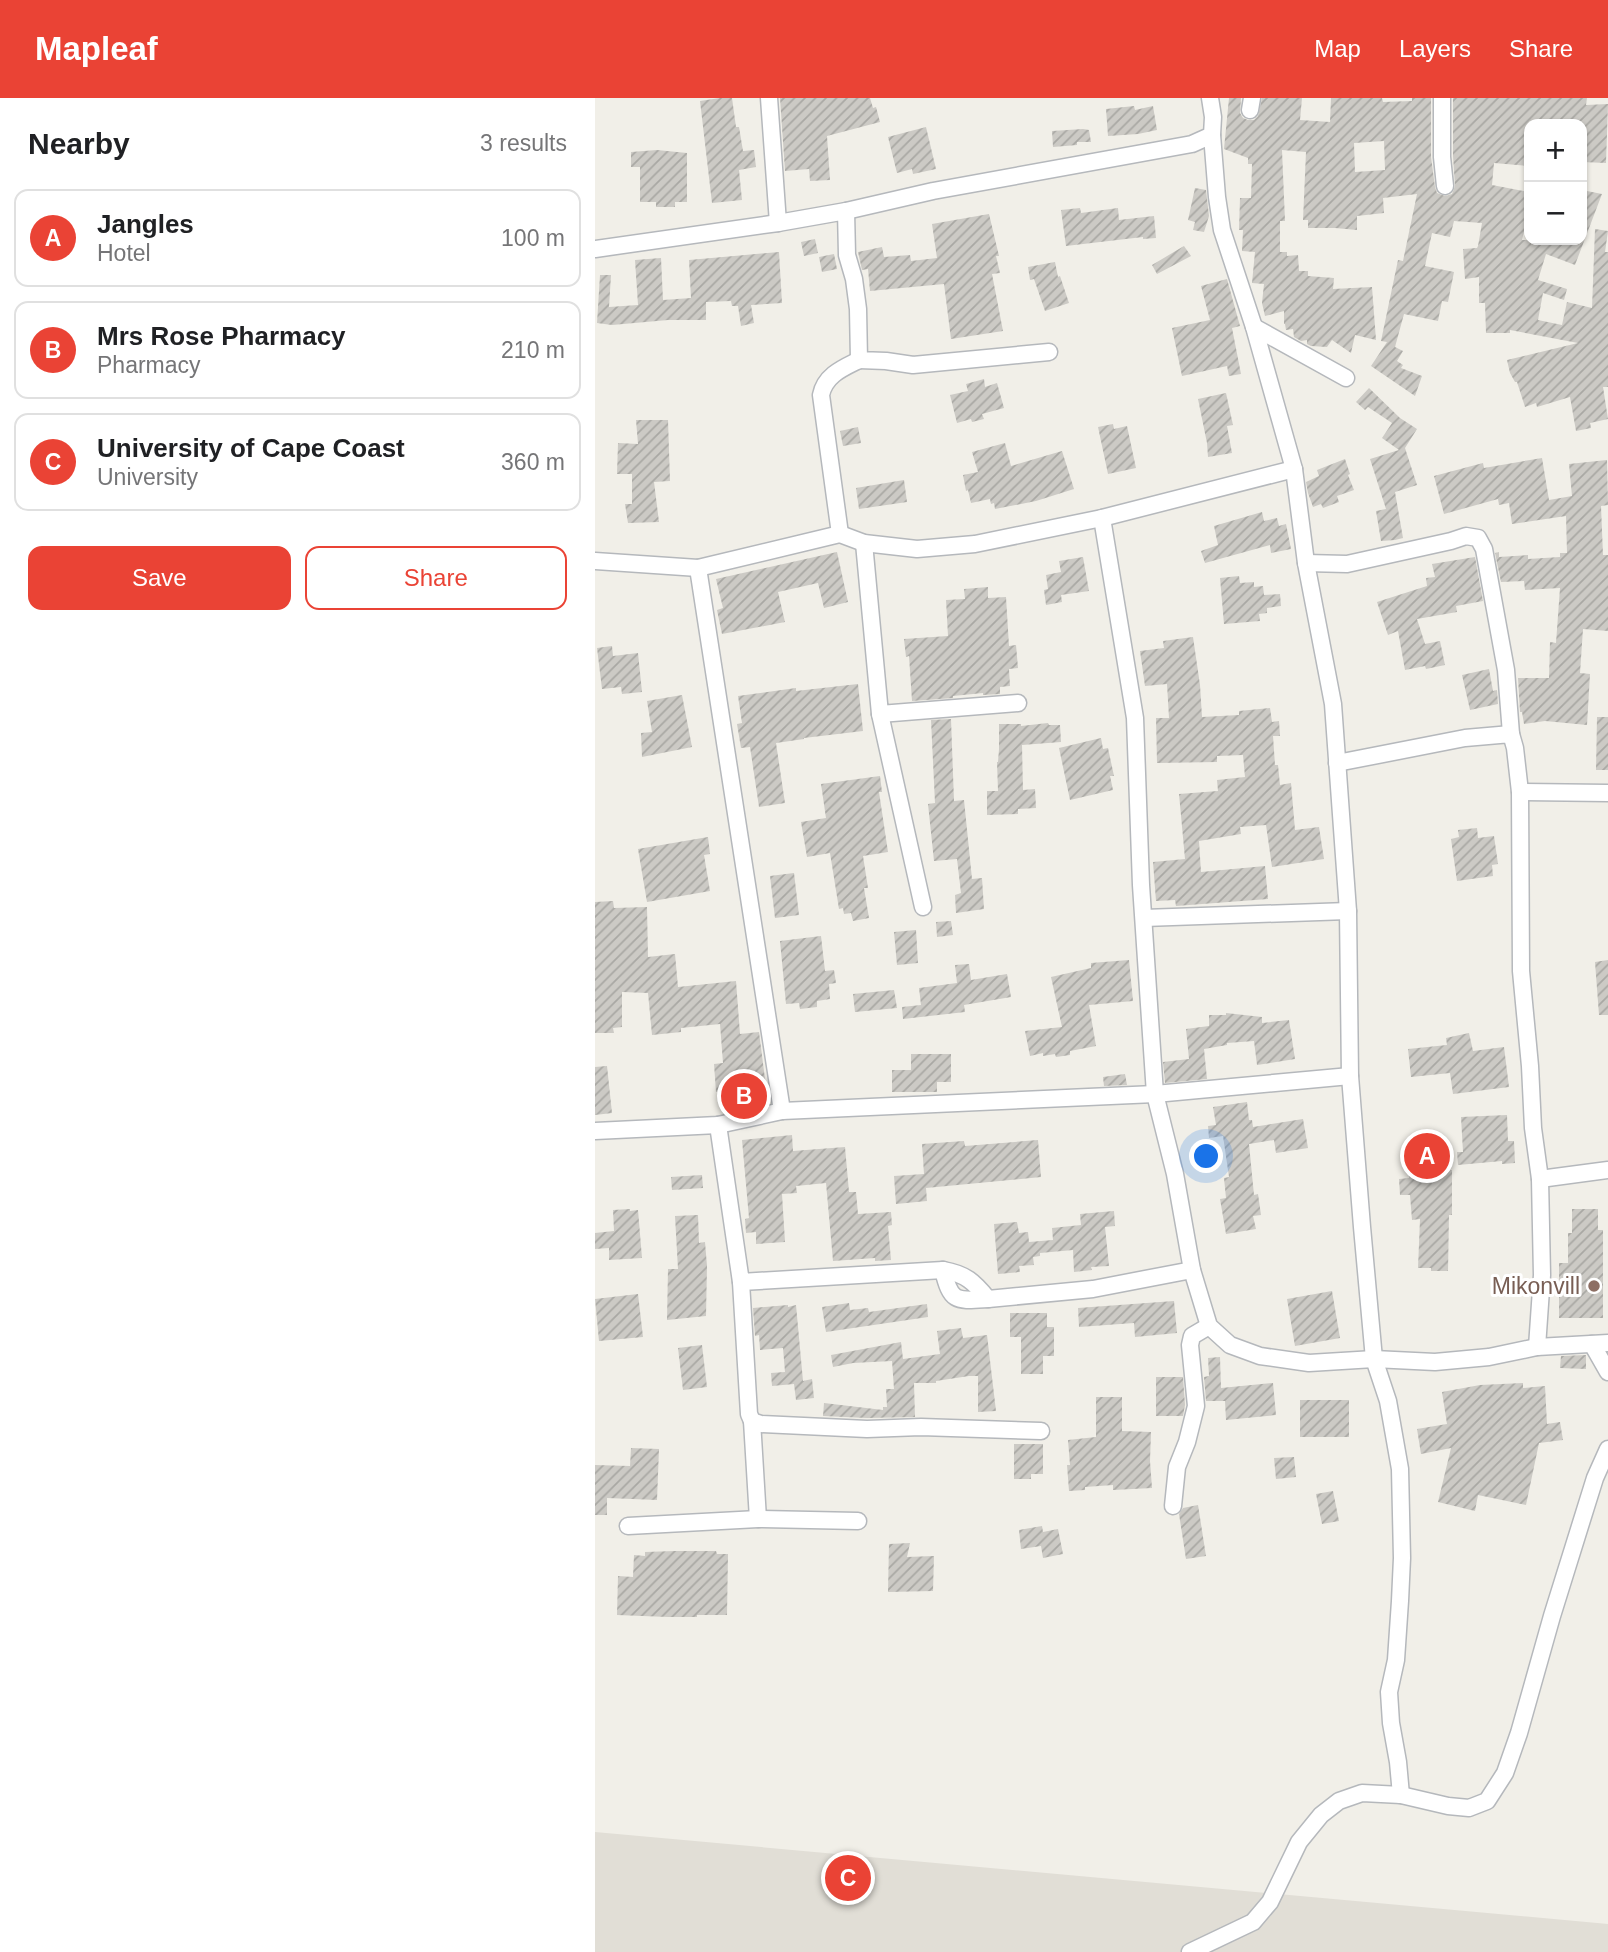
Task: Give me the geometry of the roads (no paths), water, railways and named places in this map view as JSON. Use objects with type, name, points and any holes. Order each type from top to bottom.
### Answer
[{"type":"street","points":[[769,98],[778,223]]},
{"type":"street","points":[[1210,98],[1222,230],[1254,327],[1294,469],[1307,563],[1333,704],[1348,911],[1350,1076],[1374,1359],[1388,1401],[1400,1469],[1400,1601],[1396,1660],[1389,1692],[1401,1795]]},
{"type":"street","points":[[1442,98],[1445,186]]},
{"type":"street","points":[[595,249],[846,211],[945,189],[1192,144],[1212,135]]},
{"type":"street","points":[[846,211],[847,255],[858,309],[859,360]]},
{"type":"street","points":[[1254,327],[1346,378]]},
{"type":"street","points":[[839,534],[821,395],[823,384],[839,370],[859,360],[913,365],[1049,352]]},
{"type":"street","points":[[595,561],[698,568],[839,534],[864,544],[917,549],[975,544],[1102,518],[1294,469]]},
{"type":"street","points":[[1102,518],[1135,718],[1155,1094],[1175,1174],[1192,1270],[1209,1326],[1230,1345],[1260,1356],[1309,1363],[1374,1359],[1435,1362],[1500,1355],[1538,1347],[1600,1343],[1608,1371]]},
{"type":"street","points":[[1307,563],[1346,564],[1466,536],[1478,538],[1484,549],[1506,670],[1511,734],[1520,792],[1521,971],[1533,1128],[1540,1179],[1542,1275],[1538,1347]]},
{"type":"street","points":[[864,544],[880,714],[923,907]]},
{"type":"street","points":[[698,568],[782,1111]]},
{"type":"street","points":[[880,714],[1018,704]]},
{"type":"street","points":[[1337,763],[1465,738],[1511,734]]},
{"type":"street","points":[[1520,792],[1608,793]]},
{"type":"street","points":[[1144,918],[1348,911]]},
{"type":"street","points":[[595,1131],[718,1125],[782,1111],[1155,1094],[1350,1076]]},
{"type":"street","points":[[718,1125],[741,1282],[748,1414],[752,1421],[758,1519]]},
{"type":"street","points":[[1540,1179],[1608,1170]]},
{"type":"street","points":[[943,1270],[948,1290],[954,1297],[965,1301],[1093,1289],[1192,1270]]},
{"type":"street","points":[[741,1282],[943,1270],[958,1273],[974,1282],[988,1299]]},
{"type":"street","points":[[1173,1506],[1177,1467],[1187,1442],[1196,1406],[1190,1345],[1192,1336],[1209,1326]]},
{"type":"street","points":[[752,1421],[761,1424],[867,1430],[921,1427],[1041,1432]]},
{"type":"street","points":[[1190,1952],[1253,1922],[1270,1902],[1299,1842],[1321,1815],[1339,1801],[1362,1793],[1401,1795],[1469,1808],[1487,1801],[1506,1773],[1595,1478],[1608,1449]]},
{"type":"street","points":[[628,1526],[758,1519],[859,1521]]},
{"type":"place","name":"Mrs Rose Pharmacy","points":[[744,1096]]},
{"type":"place","name":"Jangles","points":[[1427,1156]]},
{"type":"place","name":"Mikonvill","points":[[1594,1286]]},
{"type":"place","name":"University of Cape Coast","points":[[848,1878]]}]
